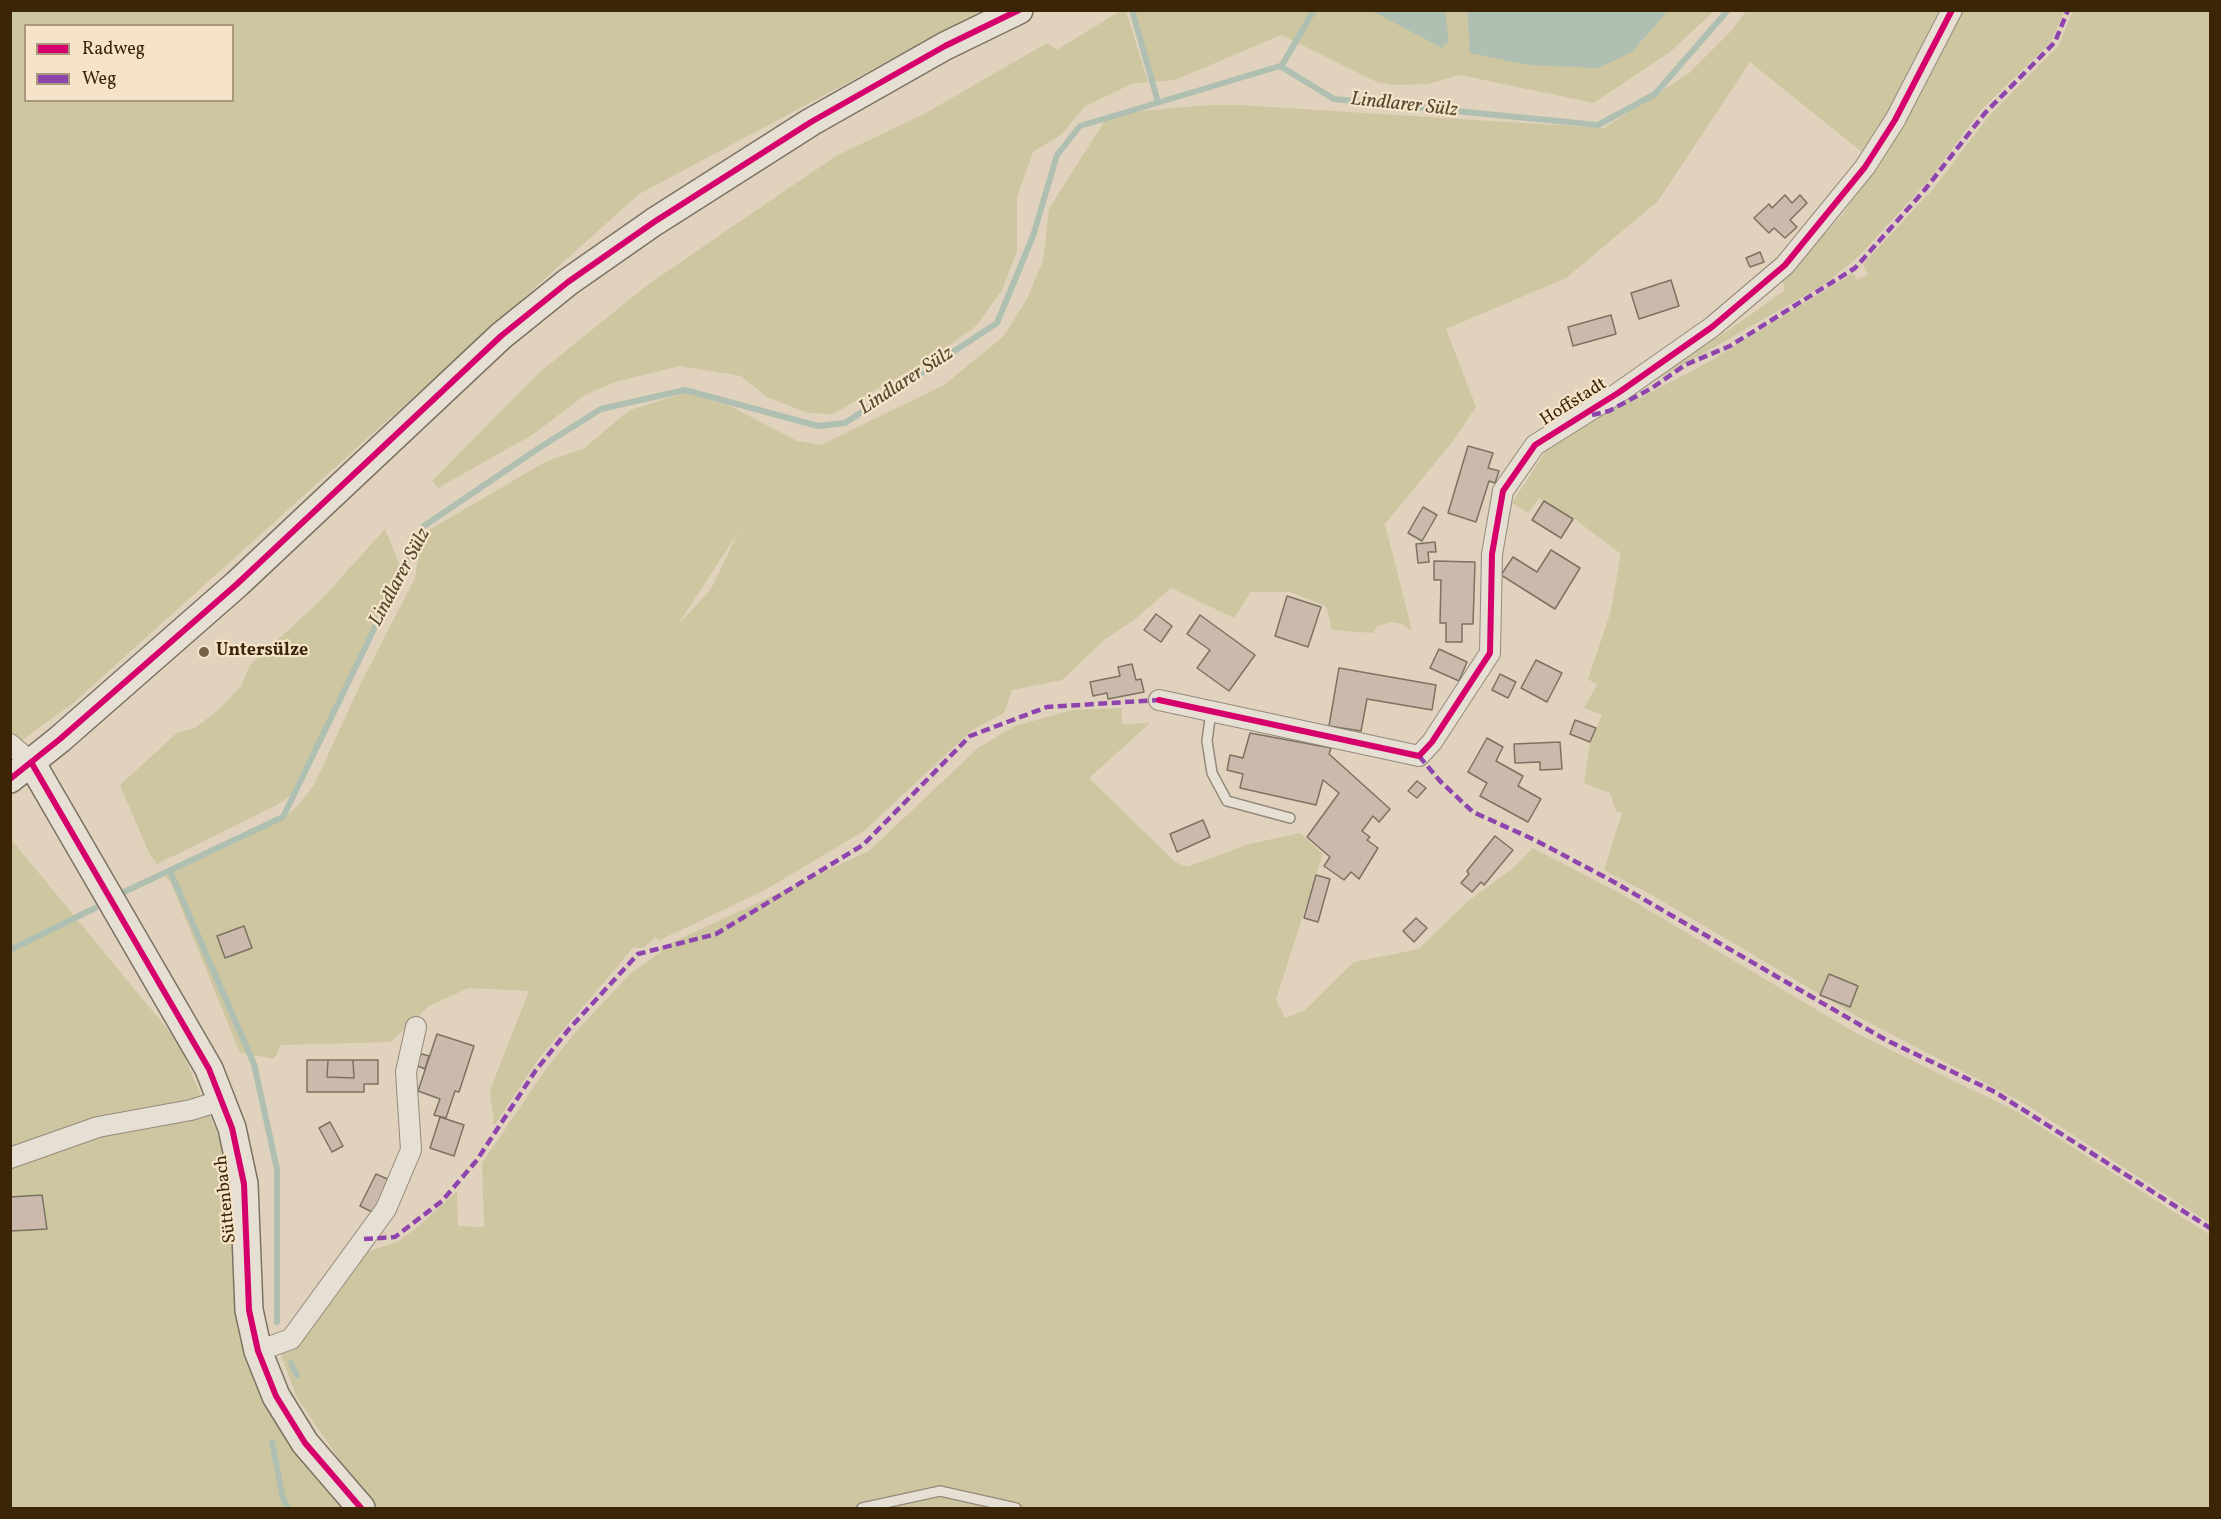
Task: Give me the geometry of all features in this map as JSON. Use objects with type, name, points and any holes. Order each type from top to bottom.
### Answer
[{"type":"main road","points":[[21,770],[237,584],[484,351],[567,282],[654,222],[811,122],[945,46],[1019,10]]},
{"type":"main road","name":"Süttenbach","points":[[21,770],[184,1021],[223,1100],[238,1149],[244,1184],[249,1310],[258,1351],[276,1396],[305,1443],[361,1509]]},
{"type":"street","name":"Hoffstadt","points":[[1159,700],[1419,756],[1432,742],[1490,653],[1492,554],[1503,491],[1535,445],[1618,393],[1712,327],[1785,265],[1865,167],[1895,120],[1952,10]]},
{"type":"street","points":[[10,744],[21,770]]},
{"type":"street","points":[[258,1351],[291,1339],[387,1209],[411,1150],[406,1072],[416,1027]]},
{"type":"street","points":[[10,1158],[99,1127],[191,1110],[223,1100]]},
{"type":"lane","points":[[1211,711],[1207,741],[1212,773],[1227,801],[1290,818]]},
{"type":"lane","points":[[862,1509],[940,1491],[1016,1509]]},
{"type":"shaded area","points":[[1467,10],[1668,11],[1632,52],[1598,68],[1528,65],[1470,53]]},
{"type":"shaded area","points":[[11,11],[982,11],[639,194],[72,704],[11,748]]},
{"type":"shaded area","points":[[1120,11],[1126,11],[1148,82],[1131,84],[1084,107],[1061,135],[1033,152],[1017,197],[1017,251],[1002,290],[976,326],[930,359],[833,414],[808,413],[767,397],[741,376],[680,366],[615,382],[585,395],[532,435],[438,488],[432,481],[540,372],[646,286],[780,194],[838,155],[924,114],[1047,43],[1057,50]]},
{"type":"shaded area","points":[[1133,11],[1467,11],[1470,53],[1632,52],[1668,11],[1714,11],[1670,52],[1594,103],[1460,75],[1428,84],[1393,85],[1377,82],[1281,35],[1175,80],[1153,82]]},
{"type":"shaded area","points":[[1372,11],[1445,11],[1449,41],[1442,48]]},
{"type":"shaded area","points":[[1746,11],[2064,11],[2051,42],[1982,109],[1928,181],[1859,256],[1825,284],[1625,398],[1707,338],[1719,337],[1784,291],[1783,277],[1842,215],[1878,165],[1750,62],[1658,201],[1566,278],[1446,329],[1476,407],[1453,441],[1385,524],[1412,631],[1402,624],[1391,622],[1378,626],[1373,633],[1332,630],[1326,606],[1290,592],[1251,592],[1234,618],[1171,588],[1134,620],[1104,640],[1062,680],[1012,690],[1004,713],[972,730],[864,831],[765,890],[658,941],[656,937],[643,948],[633,948],[539,1058],[494,1126],[490,1090],[529,991],[468,988],[429,1006],[391,1042],[281,1045],[274,1059],[240,1053],[171,883],[165,875],[283,818],[296,808],[314,785],[363,679],[415,578],[422,534],[547,461],[583,449],[630,410],[685,393],[730,406],[797,441],[821,445],[944,385],[1004,336],[1027,299],[1043,261],[1049,209],[1109,114],[1209,105],[1238,105],[1604,128],[1688,74],[1733,29]],"holes":[[[739,531],[711,589],[679,623]]]},
{"type":"shaded area","points":[[2073,11],[2210,11],[2210,1223],[2022,1102],[1860,1018],[1650,894],[1604,870],[1622,813],[1616,811],[1610,793],[1584,783],[1589,747],[1602,715],[1584,708],[1597,685],[1588,679],[1610,614],[1621,554],[1576,520],[1539,498],[1528,513],[1512,503],[1545,452],[1580,416],[1642,397],[1707,363],[1853,273],[1857,280],[1868,274],[1863,264],[1934,188],[1989,116],[2059,45]]},
{"type":"shaded area","points":[[385,529],[403,573],[301,781],[290,796],[275,806],[157,864],[149,853],[120,785],[178,732],[195,728],[221,708],[241,686],[250,665],[320,601]]},
{"type":"shaded area","points":[[1122,708],[1122,724],[1150,723],[1089,778],[1175,862],[1187,867],[1249,844],[1300,833],[1323,854],[1276,999],[1285,1018],[1304,1011],[1354,962],[1419,949],[1467,902],[1513,868],[1533,848],[1623,895],[1856,1033],[2016,1111],[2210,1235],[2210,1508],[378,1508],[349,1474],[296,1396],[281,1354],[364,1253],[399,1241],[457,1191],[458,1226],[484,1227],[482,1163],[548,1066],[580,1027],[632,972],[661,952],[660,948],[869,851],[978,748],[1015,726],[1072,710]]},
{"type":"shaded area","points":[[10,838],[178,1042],[232,1168],[253,1343],[353,1508],[11,1508]]},
{"type":"building","points":[[1785,195],[1792,203],[1800,195],[1807,203],[1790,220],[1797,227],[1785,238],[1774,228],[1769,233],[1754,218],[1769,204],[1772,208]]},
{"type":"building","points":[[1760,252],[1764,262],[1750,267],[1746,258]]},
{"type":"building","points":[[1671,280],[1679,306],[1639,319],[1631,293]]},
{"type":"building","points":[[1611,315],[1616,334],[1573,346],[1568,327]]},
{"type":"building","points":[[1468,446],[1493,453],[1488,468],[1499,471],[1495,483],[1489,481],[1476,522],[1448,513]]},
{"type":"building","points":[[1544,501],[1573,519],[1561,538],[1532,520]]},
{"type":"building","points":[[1423,507],[1437,515],[1422,541],[1408,533]]},
{"type":"building","points":[[1435,542],[1436,552],[1428,552],[1429,562],[1418,563],[1416,544]]},
{"type":"building","points":[[1551,550],[1580,568],[1555,609],[1501,575],[1513,557],[1537,572]]},
{"type":"building","points":[[1434,561],[1475,562],[1473,624],[1462,624],[1462,642],[1446,642],[1446,623],[1440,623],[1441,580],[1434,580]]},
{"type":"building","points":[[1287,596],[1321,607],[1308,647],[1275,636]]},
{"type":"building","points":[[1156,614],[1172,626],[1161,642],[1144,630]]},
{"type":"building","points":[[1200,615],[1255,655],[1229,691],[1197,668],[1210,650],[1187,634]]},
{"type":"building","points":[[1439,649],[1467,662],[1459,681],[1430,668]]},
{"type":"building","points":[[1536,660],[1562,673],[1547,702],[1521,688]]},
{"type":"building","points":[[1132,664],[1136,680],[1141,679],[1144,692],[1108,699],[1107,693],[1093,696],[1090,682],[1120,676],[1118,667]]},
{"type":"building","points":[[1339,668],[1436,685],[1432,710],[1367,699],[1361,731],[1329,726]]},
{"type":"building","points":[[1500,674],[1516,682],[1508,698],[1492,690]]},
{"type":"building","points":[[1575,720],[1596,728],[1590,742],[1570,734]]},
{"type":"building","points":[[1250,733],[1331,748],[1329,754],[1390,809],[1379,822],[1373,816],[1362,831],[1370,837],[1367,840],[1378,848],[1359,879],[1351,872],[1344,880],[1324,866],[1330,857],[1307,837],[1339,793],[1323,780],[1316,805],[1240,788],[1243,774],[1227,770],[1230,755],[1243,758]]},
{"type":"building","points":[[1487,738],[1503,747],[1496,761],[1523,776],[1518,786],[1541,799],[1528,822],[1480,796],[1487,783],[1468,772]]},
{"type":"building","points":[[1560,742],[1562,769],[1540,770],[1540,762],[1515,763],[1514,744]]},
{"type":"building","points":[[1417,781],[1426,788],[1417,798],[1408,791]]},
{"type":"building","points":[[1203,820],[1210,837],[1177,852],[1170,834]]},
{"type":"building","points":[[1495,836],[1513,850],[1484,885],[1481,882],[1472,892],[1461,883],[1469,874],[1467,871]]},
{"type":"building","points":[[1316,875],[1330,879],[1318,922],[1304,918]]},
{"type":"building","points":[[1416,918],[1427,928],[1414,942],[1403,931]]},
{"type":"building","points":[[244,926],[252,948],[225,958],[217,936]]},
{"type":"building","points":[[1829,974],[1858,986],[1850,1007],[1820,995]]},
{"type":"building","points":[[437,1034],[474,1046],[459,1092],[455,1091],[446,1118],[434,1115],[440,1099],[418,1091]]},
{"type":"building","points":[[422,1054],[429,1056],[425,1069],[418,1066],[416,1059]]},
{"type":"building","points":[[307,1060],[328,1060],[327,1077],[354,1078],[353,1060],[378,1060],[378,1084],[364,1084],[364,1092],[307,1092]]},
{"type":"building","points":[[328,1060],[353,1060],[354,1078],[327,1077]]},
{"type":"building","points":[[440,1117],[464,1125],[454,1156],[430,1148]]},
{"type":"building","points":[[330,1122],[343,1146],[332,1152],[319,1128]]},
{"type":"building","points":[[376,1174],[392,1181],[376,1214],[360,1206]]},
{"type":"building","points":[[42,1195],[47,1229],[10,1231],[10,1197]]},
{"type":"waterway","points":[[1132,10],[1158,102]]},
{"type":"waterway","points":[[1281,67],[1314,10]]},
{"type":"waterway","name":"Lindlarer Sülz","points":[[124,892],[283,817],[424,526],[539,448],[601,409],[685,390],[818,426],[845,423],[997,323],[1033,236],[1057,155],[1080,126],[1280,66],[1334,99],[1598,125],[1655,94],[1728,10]]},
{"type":"waterway","points":[[170,871],[254,1064],[277,1169],[277,1322]]},
{"type":"waterway","name":"Lindlarer Sülz","points":[[10,950],[95,908]]},
{"type":"waterway","points":[[291,1363],[297,1375]]},
{"type":"waterway","points":[[272,1442],[283,1499],[288,1508]]},
{"type":"marked path","points":[[1592,415],[1609,411],[1652,388],[1685,365],[1730,346],[1855,268],[1923,192],[1985,113],[2055,42],[2068,10]]},
{"type":"marked path","points":[[364,1239],[395,1237],[442,1201],[477,1160],[536,1070],[569,1029],[638,954],[716,934],[863,845],[970,736],[1047,707],[1159,700]]},
{"type":"marked path","points":[[1419,756],[1440,781],[1473,812],[1535,840],[1614,882],[1886,1040],[1995,1092],[2210,1228]]},
{"type":"cycle path","points":[[10,779],[60,739],[237,584],[501,336],[568,282],[654,222],[811,122],[945,46],[1019,10]]},
{"type":"cycle path","points":[[1159,700],[1419,756],[1432,742],[1490,653],[1492,554],[1503,491],[1535,445],[1618,393],[1712,327],[1785,265],[1865,167],[1895,120],[1952,10]]},
{"type":"cycle path","points":[[31,762],[209,1069],[232,1128],[244,1184],[249,1310],[258,1351],[276,1396],[305,1443],[361,1508]]},
{"type":"place","name":"Untersülze","points":[[204,652]]}]
